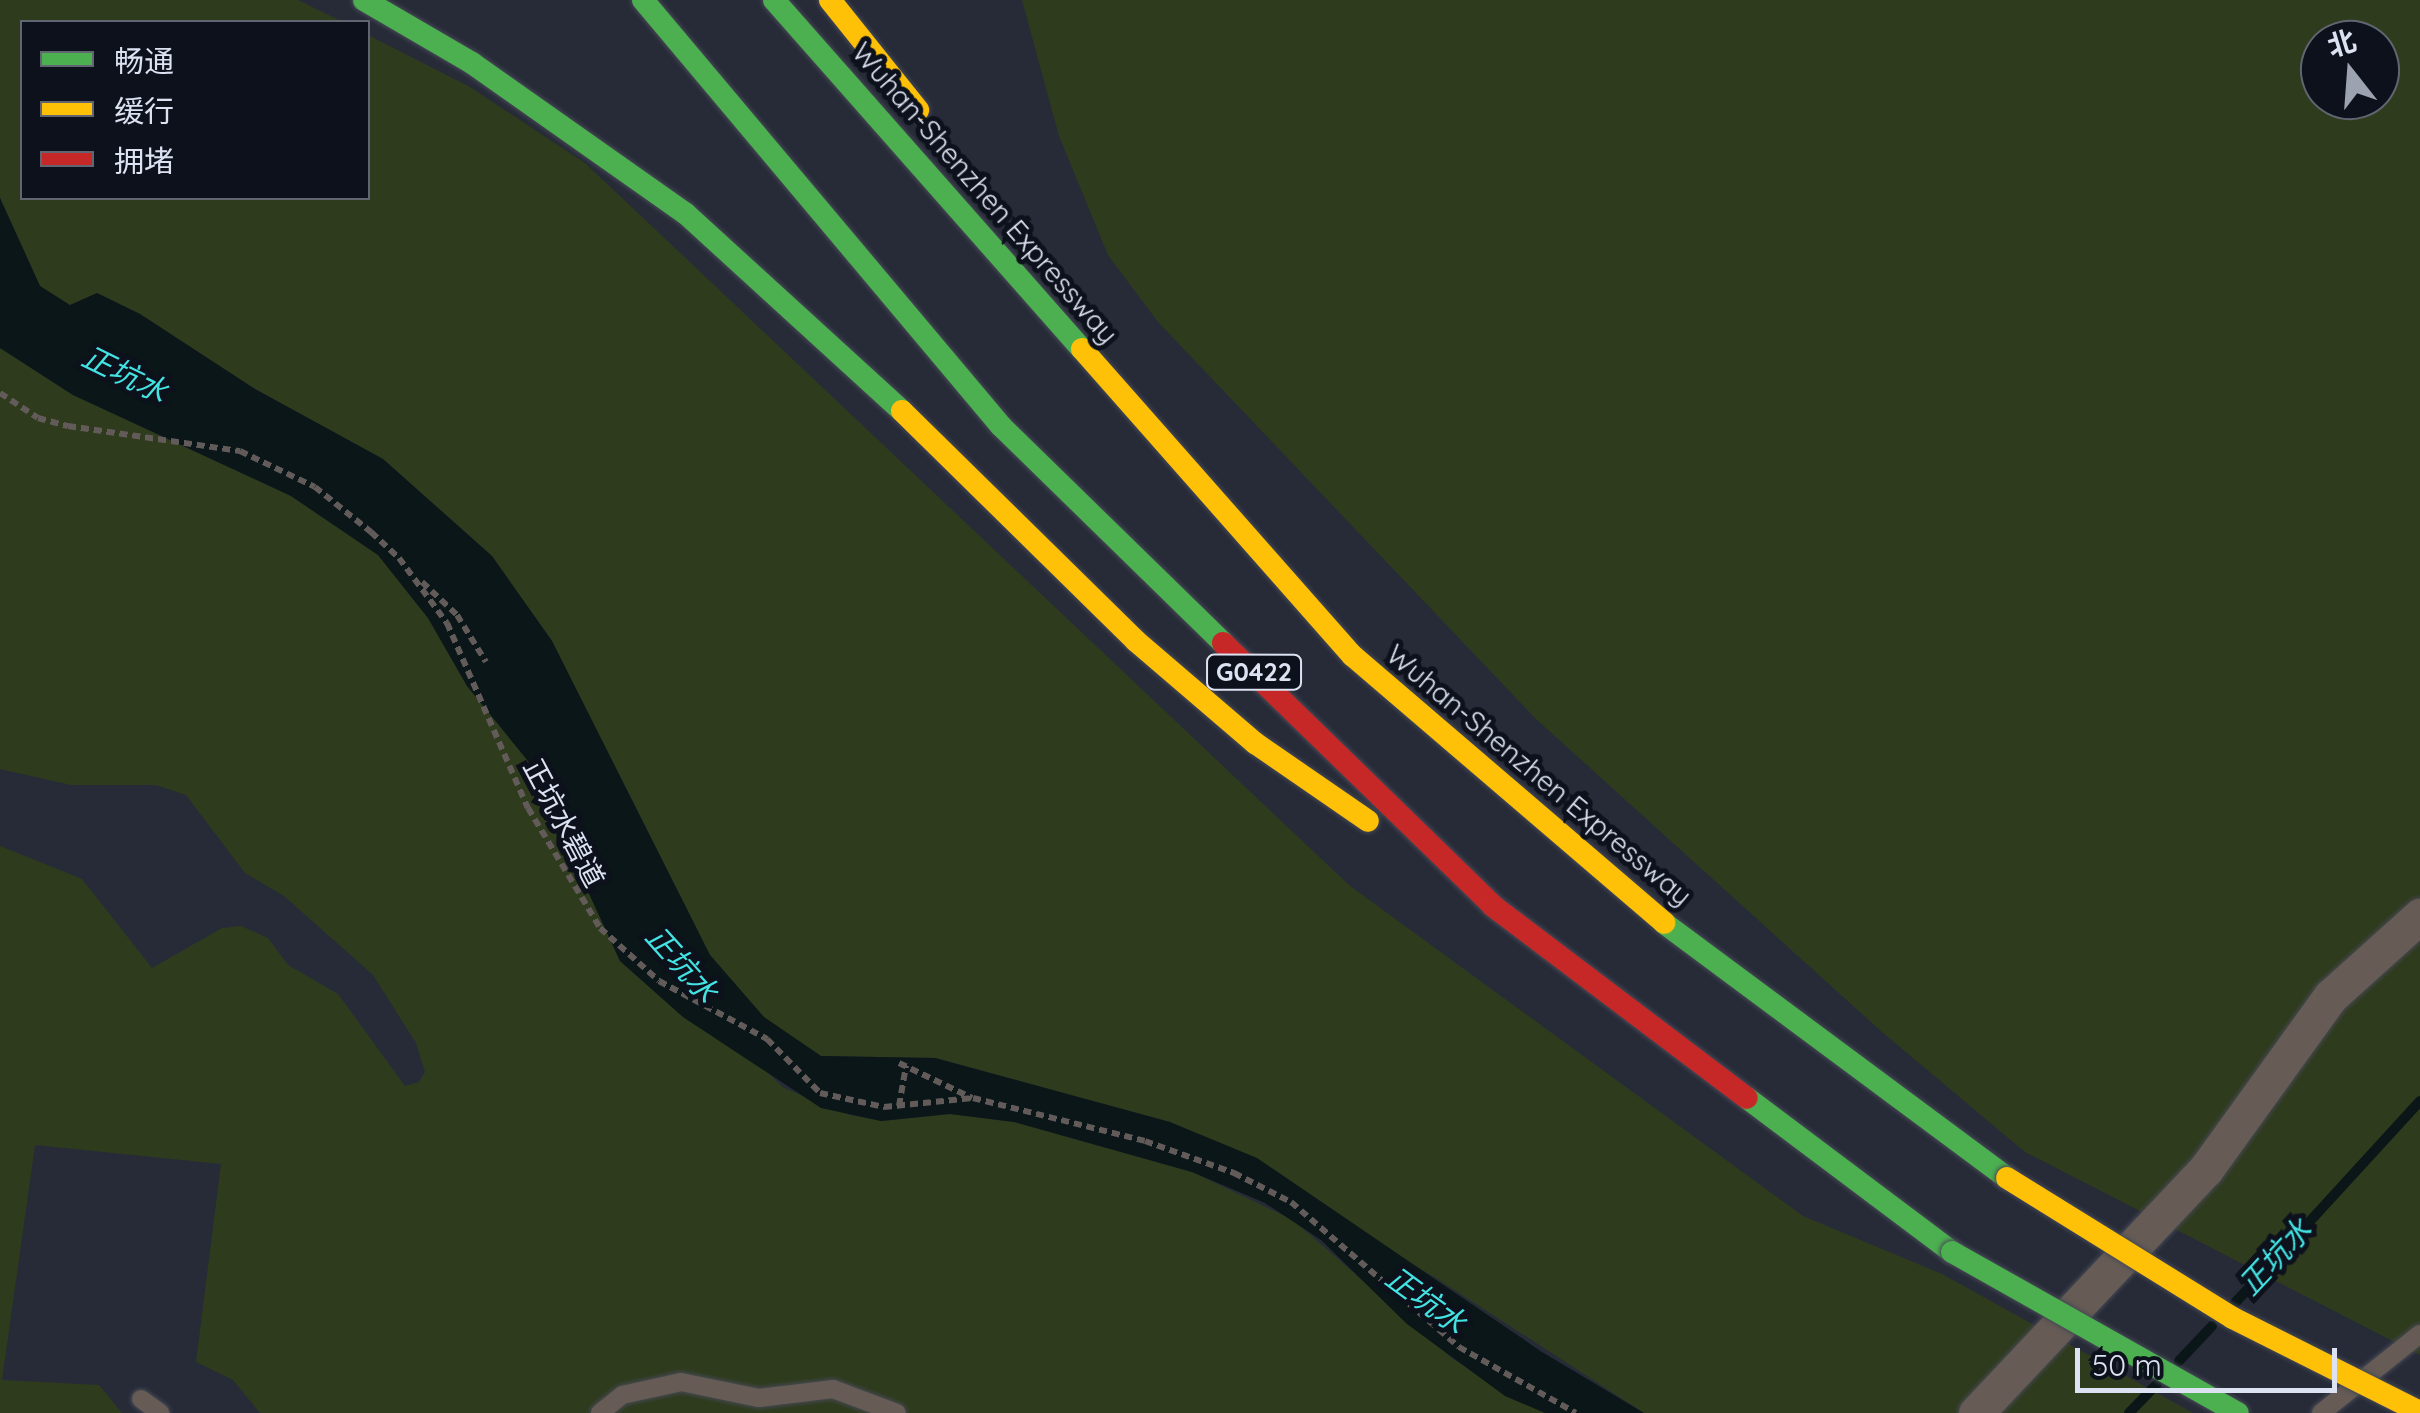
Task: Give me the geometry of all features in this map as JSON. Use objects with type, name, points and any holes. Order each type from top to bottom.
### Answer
[{"type":"highway","points":[[364,0],[472,63],[685,213],[836,346],[1136,641],[1255,743],[1493,906]]},
{"type":"highway","name":"G0422","points":[[643,0],[1001,426],[1493,906],[1952,1252],[2238,1413]]},
{"type":"highway","name":"Wuhan-Shenzhen Expressway","points":[[774,0],[1352,656],[1624,893],[2007,1178],[2234,1318],[2420,1412]]},
{"type":"highway","points":[[830,0],[930,125]]},
{"type":"highway","points":[[1029,250],[1352,656]]},
{"type":"street","points":[[1976,1413],[2206,1169],[2331,996],[2420,916]]},
{"type":"lane","points":[[2321,1413],[2420,1334]]},
{"type":"lane","points":[[600,1413],[622,1395],[681,1382],[759,1398],[833,1389],[897,1413]]},
{"type":"lane","points":[[141,1400],[160,1413]]},
{"type":"path","name":"正坑水碧道","points":[[0,393],[38,418],[197,440],[285,470],[341,507],[416,579],[459,647],[528,808],[600,928],[660,980],[768,1039],[820,1093],[852,1105],[900,1106],[973,1098],[1145,1141],[1264,1187],[1291,1202],[1459,1347],[1576,1413]]},
{"type":"path","points":[[416,579],[457,614],[486,662]]},
{"type":"path","points":[[900,1106],[902,1064],[973,1098]]},
{"type":"green space","points":[[0,0],[298,0],[339,20],[20,20],[20,200],[370,200],[370,36],[470,87],[585,163],[1350,886],[1803,1216],[1942,1274],[2193,1413],[1644,1413],[1436,1278],[1170,1122],[936,1058],[821,1056],[763,1017],[710,955],[552,641],[492,556],[383,459],[255,389],[140,314],[97,293],[70,306],[40,286],[0,198]]},
{"type":"green space","points":[[1022,0],[2420,0],[2420,1355],[2025,1152],[1882,1032],[1536,719],[1158,322],[1108,255],[1059,136]]},
{"type":"green space","points":[[0,348],[73,395],[291,496],[378,555],[428,618],[467,686],[528,761],[620,961],[683,1017],[753,1059],[784,1088],[850,1115],[882,1121],[950,1114],[1014,1122],[1192,1172],[1293,1220],[1453,1359],[1545,1413],[260,1413],[233,1380],[196,1362],[221,1164],[35,1145],[2,1380],[99,1385],[122,1413],[0,1413],[0,846],[82,879],[152,968],[222,928],[241,926],[268,938],[288,965],[338,994],[405,1086],[419,1082],[425,1072],[416,1043],[373,975],[284,896],[245,873],[186,795],[156,785],[71,785],[0,769]]},
{"type":"water","points":[[0,198],[40,286],[70,305],[97,293],[140,314],[255,389],[383,459],[492,556],[552,641],[710,955],[764,1017],[821,1056],[935,1058],[1170,1122],[1257,1158],[1542,1352],[1644,1413],[1545,1413],[1505,1396],[1407,1324],[1321,1240],[1265,1203],[1192,1172],[1014,1122],[950,1114],[881,1121],[821,1108],[683,1017],[620,961],[528,761],[467,686],[428,618],[378,555],[291,496],[73,395],[0,348]]},
{"type":"waterway","name":"正坑水","points":[[2235,1303],[2420,1101]]},
{"type":"waterway","name":"正坑水","points":[[2179,1361],[2212,1326]]},
{"type":"waterway","name":"正坑水","points":[[2129,1413],[2157,1384]]},
{"type":"traffic: fast","points":[[364,0],[472,63],[685,213],[902,411]]},
{"type":"traffic: fast","points":[[643,0],[1001,426],[1223,643]]},
{"type":"traffic: fast","points":[[774,0],[1082,349]]},
{"type":"traffic: fast","points":[[1664,923],[2007,1178]]},
{"type":"traffic: fast","points":[[1747,1098],[1952,1252]]},
{"type":"traffic: fast","points":[[1952,1252],[2238,1413]]},
{"type":"traffic: slow","points":[[830,0],[918,110]]},
{"type":"traffic: slow","points":[[1082,349],[1353,656],[1664,923]]},
{"type":"traffic: slow","points":[[902,411],[1136,641],[1255,743],[1368,821]]},
{"type":"traffic: slow","points":[[2007,1178],[2233,1318],[2420,1412]]},
{"type":"traffic: jam","points":[[1223,643],[1493,906],[1747,1098]]}]
